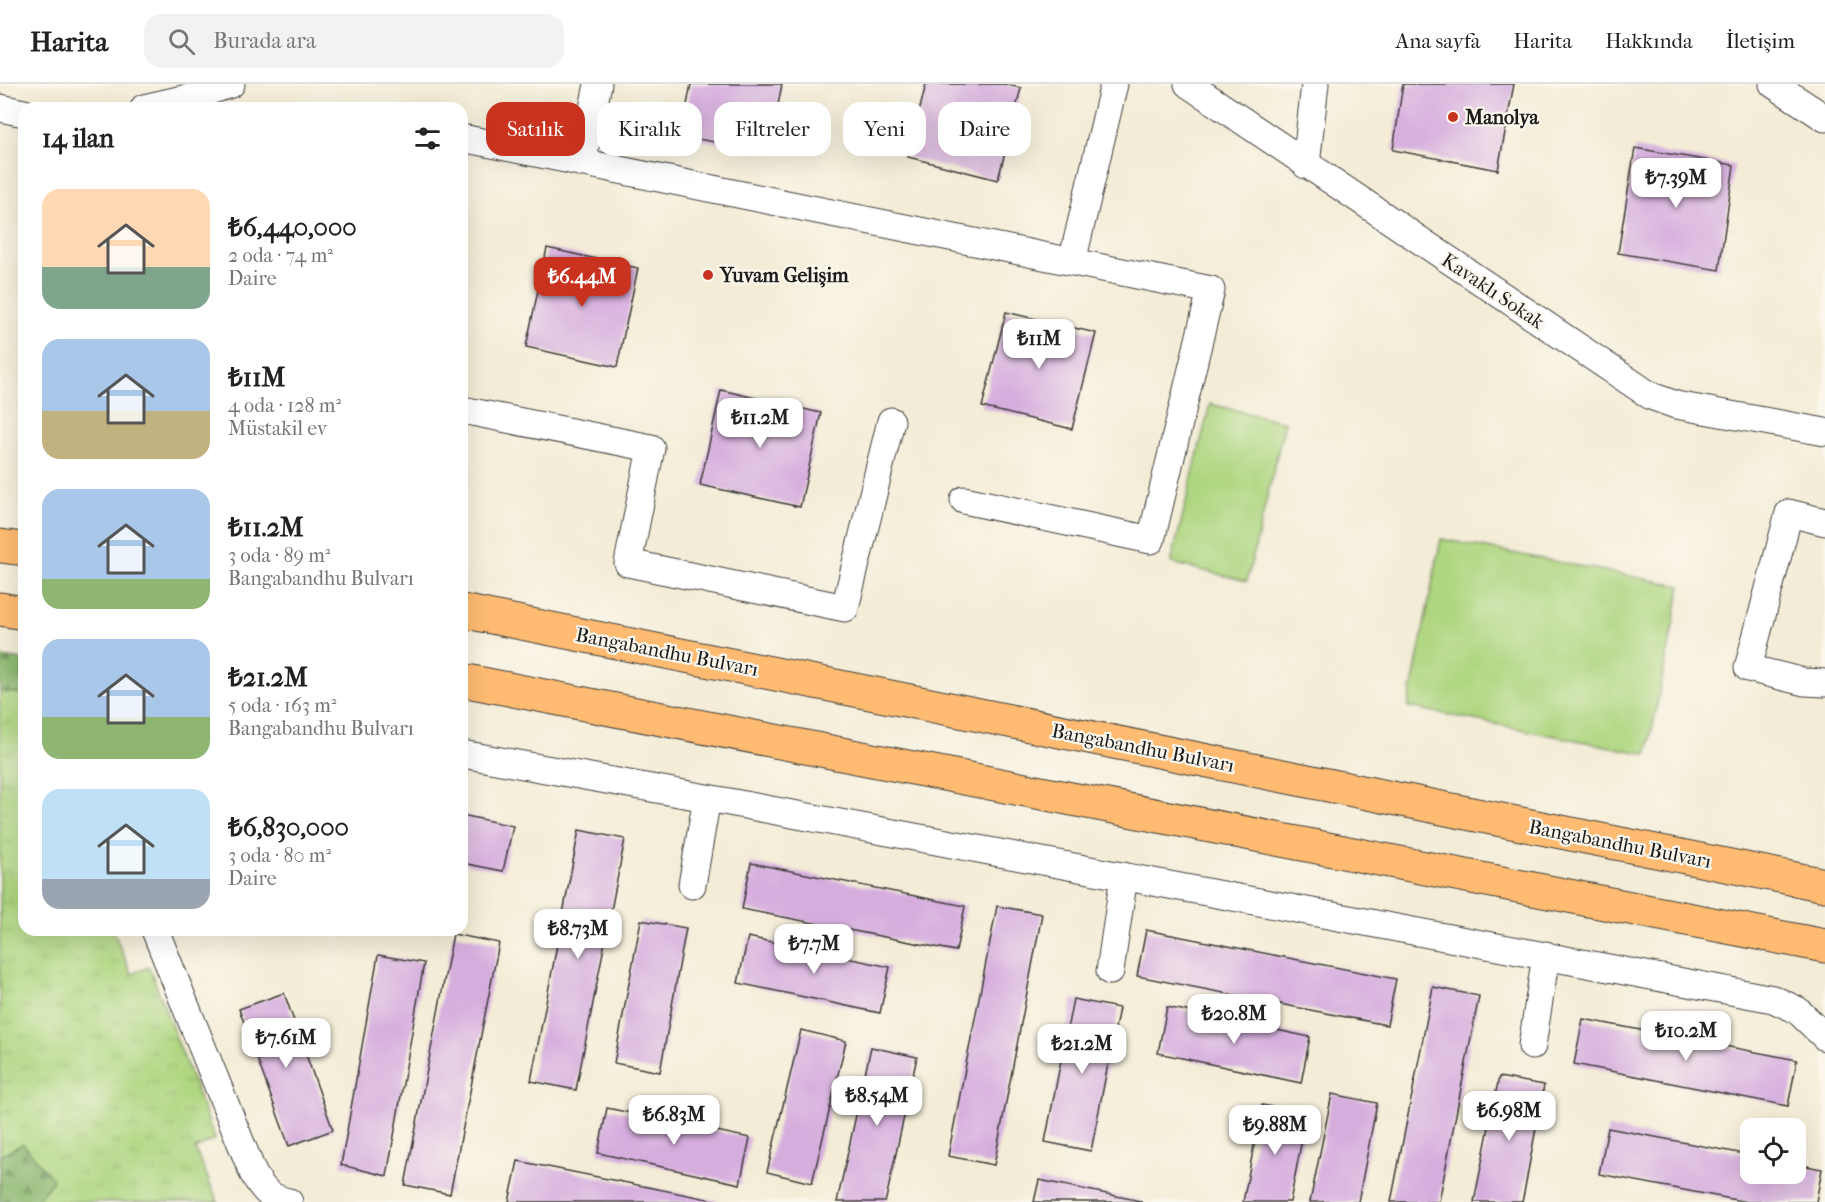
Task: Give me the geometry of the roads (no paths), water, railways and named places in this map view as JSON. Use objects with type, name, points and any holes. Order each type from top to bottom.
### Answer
[{"type":"main road","points":[[0,546],[18,548]]},
{"type":"main road","points":[[0,609],[18,612]]},
{"type":"main road","name":"Bangabandhu Bulvarı","points":[[468,612],[1820,879]]},
{"type":"main road","points":[[468,681],[1825,946]]},
{"type":"street","points":[[160,102],[189,91],[231,84]]},
{"type":"street","points":[[582,163],[598,84]]},
{"type":"street","points":[[1072,262],[1114,84]]},
{"type":"street","name":"Kavaklı Sokak","points":[[1188,84],[1651,396],[1676,405],[1825,432]]},
{"type":"street","points":[[1306,165],[1315,84]]},
{"type":"street","points":[[1773,84],[1825,118]]},
{"type":"street","points":[[0,108],[18,112]]},
{"type":"street","points":[[468,139],[1211,290],[1151,540],[964,500]]},
{"type":"street","points":[[468,411],[651,448],[628,563],[845,608],[891,421]]},
{"type":"street","points":[[1825,522],[1789,513],[1748,668],[1804,682],[1825,683]]},
{"type":"street","points":[[468,755],[1773,999],[1797,1011],[1825,1036]]},
{"type":"street","points":[[692,885],[707,798]]},
{"type":"street","points":[[1110,971],[1124,876]]},
{"type":"street","points":[[157,936],[253,1173],[275,1199],[289,1202]]},
{"type":"street","points":[[1532,1046],[1546,955]]},
{"type":"place","name":"Manolya","points":[[1453,117]]},
{"type":"place","name":"Yuvam Gelişim","points":[[708,275]]}]
